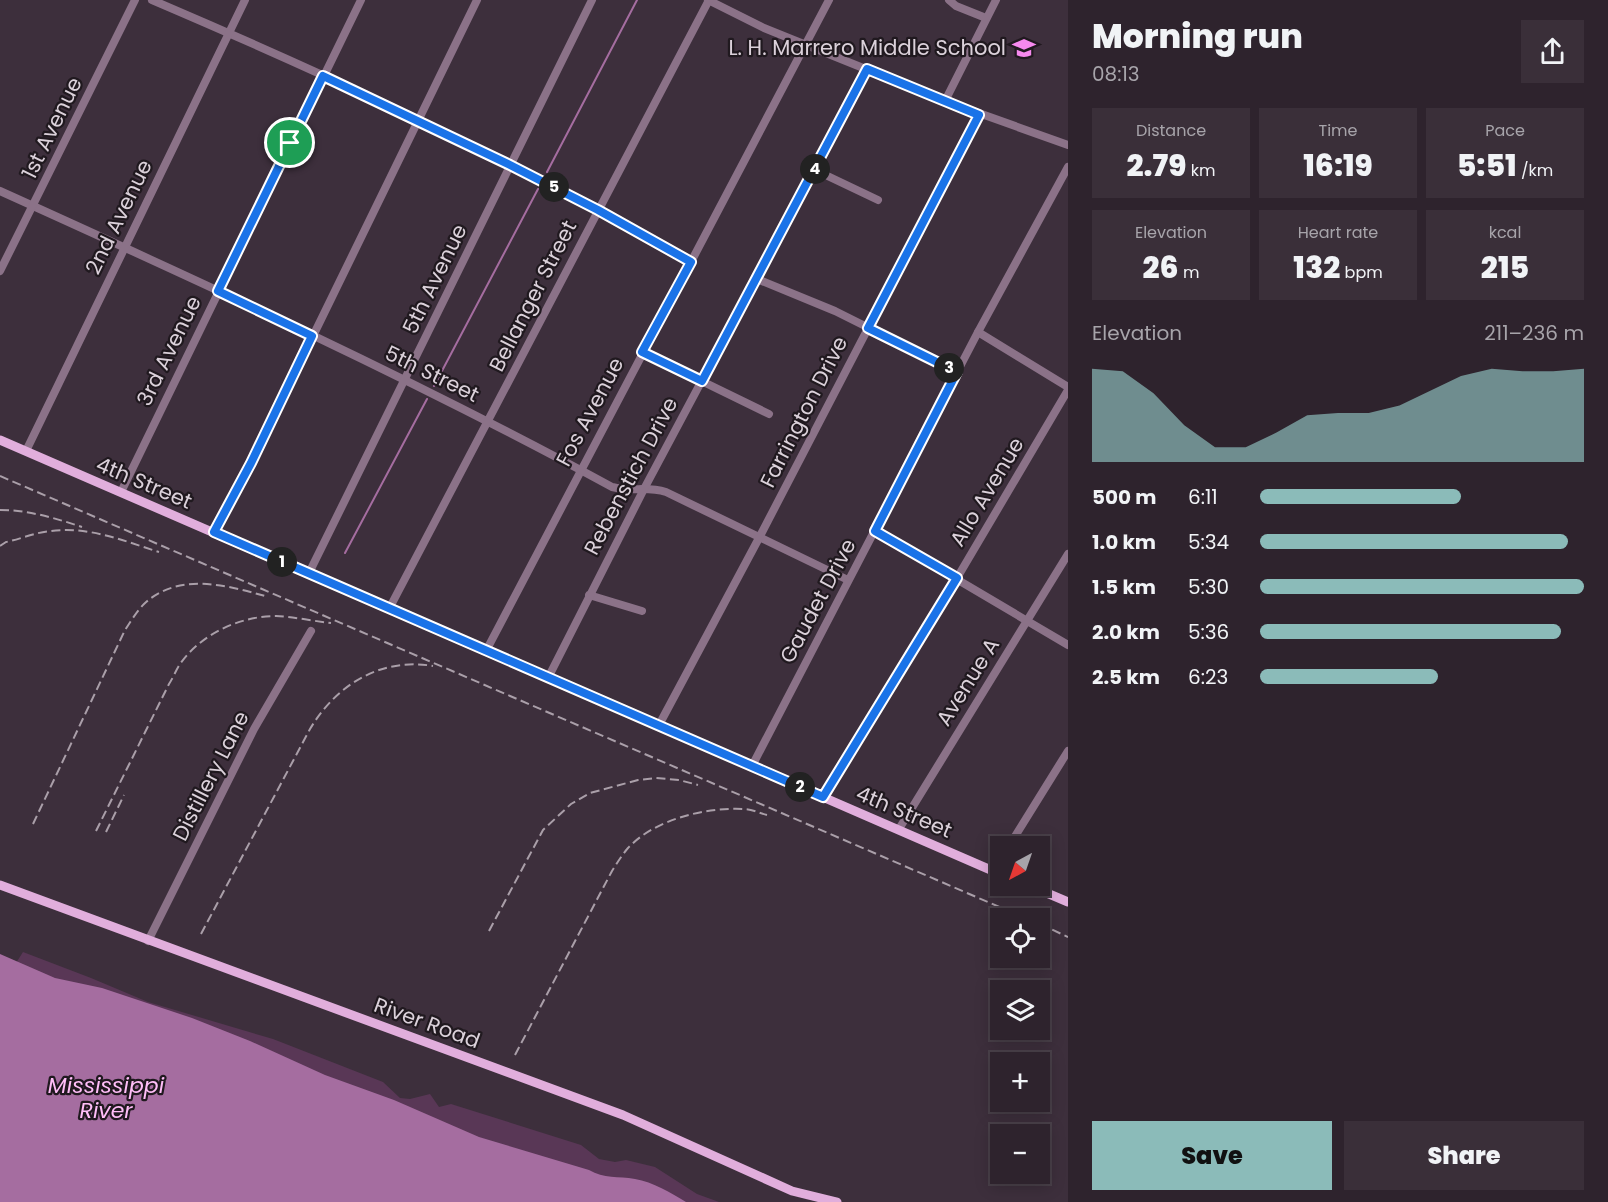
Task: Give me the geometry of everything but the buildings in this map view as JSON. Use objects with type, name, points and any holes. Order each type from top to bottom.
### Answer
[{"type":"main road","name":"4th Street","points":[[0,440],[990,869]]},
{"type":"main road","name":"River Road","points":[[0,885],[623,1115],[792,1191],[837,1202]]},
{"type":"main road","points":[[1050,894],[1068,902]]},
{"type":"street","name":"1st Avenue","points":[[0,271],[135,0]]},
{"type":"street","points":[[152,0],[418,120],[598,210],[691,262]]},
{"type":"street","name":"2nd Avenue","points":[[26,451],[245,0]]},
{"type":"street","name":"3rd Avenue","points":[[121,492],[361,0]]},
{"type":"street","points":[[214,532],[251,463],[477,0]]},
{"type":"street","name":"5th Avenue","points":[[309,573],[592,0]]},
{"type":"street","points":[[709,0],[764,28],[979,115],[1068,145]]},
{"type":"street","name":"Bellanger Street","points":[[389,609],[709,0]]},
{"type":"street","name":"Fos Avenue","points":[[486,651],[829,0]]},
{"type":"street","points":[[949,0],[956,6],[986,18]]},
{"type":"street","points":[[945,101],[996,0]]},
{"type":"street","name":"Rebenstich Drive","points":[[548,678],[644,489],[867,69]]},
{"type":"street","name":"Farrington Drive","points":[[659,725],[979,115]]},
{"type":"street","name":"Gaudet Drive","points":[[752,766],[978,332],[1068,166]]},
{"type":"street","points":[[815,170],[878,200]]},
{"type":"street","name":"5th Street","points":[[0,191],[405,380],[612,487],[628,491],[654,488],[666,492],[848,580]]},
{"type":"street","points":[[757,279],[835,311],[957,372]]},
{"type":"street","points":[[978,332],[1068,388]]},
{"type":"street","points":[[642,352],[769,414]]},
{"type":"street","name":"Allo Avenue","points":[[823,797],[957,578],[1068,388]]},
{"type":"street","points":[[875,531],[1068,645]]},
{"type":"street","name":"Avenue A","points":[[899,829],[1068,554]]},
{"type":"street","points":[[589,595],[642,611]]},
{"type":"street","name":"Distillery Lane","points":[[148,941],[254,729],[311,631]]},
{"type":"street","points":[[1015,836],[1068,751]]},
{"type":"shaded area","points":[[23,952],[148,1002],[273,1039],[383,1082],[400,1098],[410,1099],[430,1094],[439,1107],[451,1104],[581,1145],[599,1159],[615,1162],[626,1160],[655,1167],[697,1194],[719,1202],[678,1202],[581,1178],[11,971]]},
{"type":"water","name":"Mississippi River","points":[[0,954],[55,978],[102,988],[192,1018],[479,1137],[600,1175],[642,1180],[686,1202],[0,1202]]},
{"type":"waterway","points":[[547,172],[637,0]]},
{"type":"waterway","points":[[434,386],[538,189]]},
{"type":"waterway","points":[[345,553],[427,399]]},
{"type":"railway","points":[[0,476],[1002,908]]},
{"type":"railway","points":[[0,510],[41,515],[82,527]]},
{"type":"railway","points":[[0,546],[6,542],[40,533],[65,530],[106,536],[159,552]]},
{"type":"railway","points":[[33,824],[125,630],[144,604],[157,594],[187,585],[219,585],[265,596]]},
{"type":"railway","points":[[96,831],[177,669],[199,644],[222,629],[249,619],[276,616],[331,623]]},
{"type":"railway","points":[[201,934],[310,729],[333,699],[347,687],[378,670],[414,664],[433,666]]},
{"type":"railway","points":[[489,931],[543,830],[571,804],[590,793],[638,780],[656,778],[679,780],[698,785]]},
{"type":"railway","points":[[106,832],[124,795]]},
{"type":"railway","points":[[515,1055],[612,871],[628,848],[652,829],[698,813],[744,809],[767,815]]},
{"type":"railway","points":[[1050,929],[1068,937]]},
{"type":"place","name":"L. H. Marrero Middle School","points":[[1024,48]]},
{"type":"route","points":[[867,69],[979,115],[868,328],[957,372],[875,531],[957,578],[823,797],[214,532],[251,463],[312,336],[218,291],[290,143],[323,76],[510,165],[598,210],[691,262],[642,352],[702,381],[867,69]]}]
